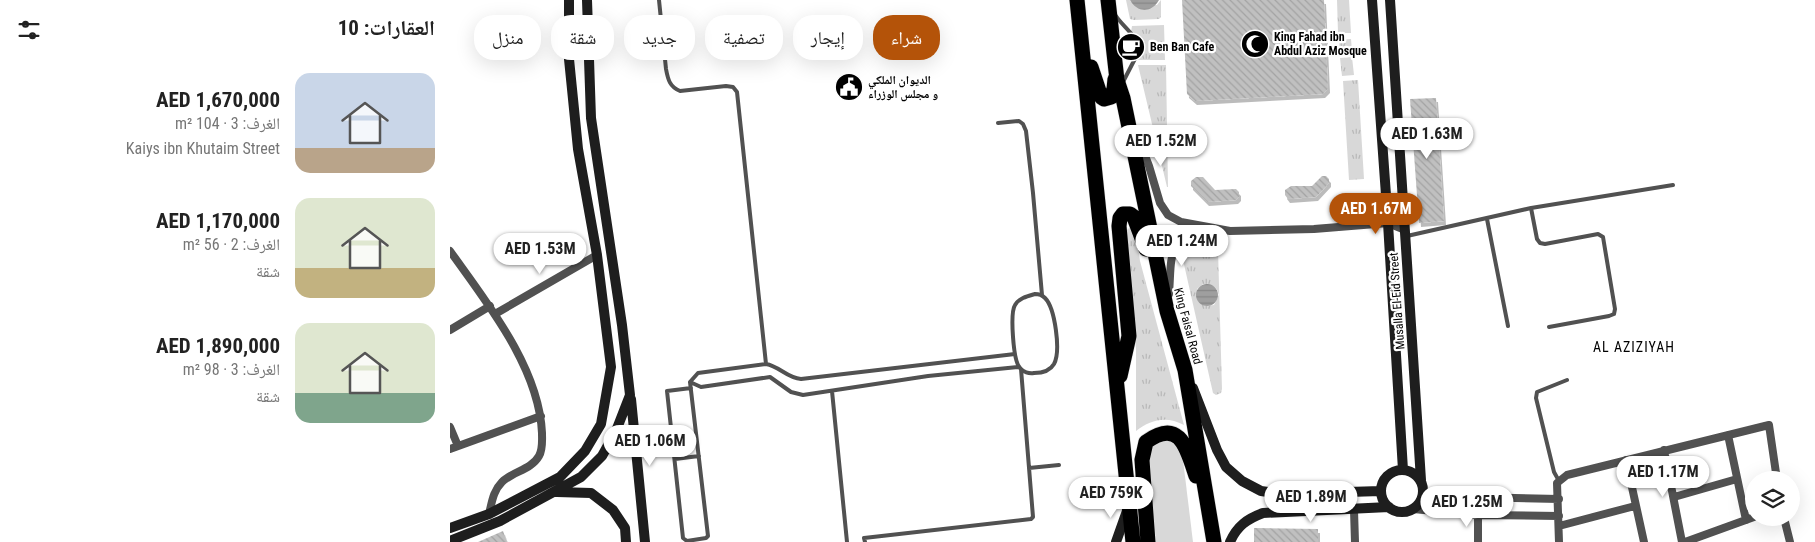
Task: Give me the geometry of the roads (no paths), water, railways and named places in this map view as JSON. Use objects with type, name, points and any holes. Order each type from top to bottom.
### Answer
[{"type":"highway","points":[[1077,0],[1086,51],[1101,97],[1104,99],[1111,97],[1114,90],[1116,69]]},
{"type":"highway","name":"King Faisal Road","points":[[1108,2],[1116,69],[1167,311],[1185,370],[1214,538]]},
{"type":"highway","points":[[1080,20],[1133,542]]},
{"type":"highway","points":[[1117,390],[1129,336],[1120,226],[1120,218],[1123,214],[1130,214],[1134,217],[1163,293]]},
{"type":"highway","points":[[1148,542],[1142,460],[1146,442],[1154,436],[1168,432],[1179,436],[1187,447],[1214,538]]},
{"type":"street","points":[[450,528],[489,514],[560,477],[585,451],[601,424],[612,367],[597,255],[578,149],[569,59],[569,0]]},
{"type":"street","points":[[587,0],[591,118],[621,315],[645,542]]},
{"type":"street","name":"Musalla El-Eid Street","points":[[1372,0],[1388,223],[1402,470]]},
{"type":"street","name":"Musalla El-Eid Street","points":[[1390,0],[1421,480]]},
{"type":"street","points":[[1121,93],[1149,166],[1160,203],[1168,215],[1181,222],[1230,231],[1260,231],[1388,223],[1405,233]]},
{"type":"street","points":[[1167,311],[1172,256],[1176,246],[1183,240],[1207,228]]},
{"type":"street","points":[[450,251],[495,314],[529,376],[541,416],[542,449],[539,456],[532,464],[502,482],[493,496],[489,514]]},
{"type":"street","points":[[495,314],[597,255]]},
{"type":"street","points":[[450,330],[490,306]]},
{"type":"street","points":[[1185,370],[1217,450],[1226,467],[1242,481],[1261,491],[1281,494],[1381,491]]},
{"type":"street","points":[[450,541],[500,521],[581,477],[602,456],[616,432],[630,395]]},
{"type":"street","points":[[450,427],[454,448],[541,416]]},
{"type":"street","points":[[1559,542],[1557,483],[1567,475],[1769,425],[1776,471]]},
{"type":"street","points":[[1728,435],[1737,479],[1745,504]]},
{"type":"street","points":[[1664,450],[1683,542],[1745,521]]},
{"type":"street","points":[[1626,460],[1644,542]]},
{"type":"street","points":[[1389,507],[1382,497],[1381,491],[1385,479],[1390,474],[1402,470],[1413,472],[1421,480],[1424,490],[1418,506],[1413,509]]},
{"type":"street","points":[[1674,497],[1737,479]]},
{"type":"street","points":[[556,492],[591,493],[613,510],[625,528],[626,542]]},
{"type":"street","points":[[1423,496],[1559,499]]},
{"type":"street","points":[[1116,542],[1129,505]]},
{"type":"street","points":[[1559,526],[1635,506]]},
{"type":"street","points":[[1230,542],[1242,523],[1263,513],[1389,507],[1400,512],[1413,509],[1478,515],[1559,516]]},
{"type":"street","points":[[1354,510],[1355,542]]},
{"type":"street","points":[[1478,515],[1478,542]]},
{"type":"street","points":[[1786,526],[1790,542]]},
{"type":"lane","points":[[659,0],[666,69],[671,85],[680,91],[726,86],[733,87],[737,92],[766,364]]},
{"type":"lane","points":[[1108,2],[1124,28],[1136,39],[1139,46],[1139,51],[1121,93]]},
{"type":"lane","points":[[690,382],[701,387],[770,377],[791,392],[803,395],[928,376],[1020,368],[1030,373],[1047,371],[1054,365],[1057,356],[1052,308],[1042,295],[1026,131],[1023,124],[1017,120],[998,123]]},
{"type":"lane","points":[[1405,233],[1486,219],[1530,208],[1673,185]]},
{"type":"lane","points":[[1530,208],[1537,239],[1540,243],[1545,244],[1598,234],[1603,237],[1605,242],[1615,309],[1614,314],[1550,327]]},
{"type":"lane","points":[[1486,219],[1508,326]]},
{"type":"lane","points":[[865,542],[864,538],[1029,521],[1033,517],[1020,368],[1015,354],[1013,314],[1015,305],[1026,296],[1042,295]]},
{"type":"lane","points":[[690,382],[698,373],[766,364],[772,365],[793,379],[801,379],[1015,354]]},
{"type":"lane","points":[[1559,481],[1554,472],[1536,398],[1537,392],[1567,380]]},
{"type":"lane","points":[[690,382],[691,388],[699,456],[708,536],[706,538],[686,541],[684,538],[668,391],[691,388]]},
{"type":"lane","points":[[832,391],[847,542]]},
{"type":"lane","points":[[675,459],[699,456]]},
{"type":"lane","points":[[1029,468],[1060,465]]},
{"type":"place","name":"King Fahad ibn Abdul Aziz Mosque","points":[[1255,44]]},
{"type":"place","name":"Ben Ban Cafe","points":[[1131,47]]},
{"type":"place","name":"الديوان الملكي و مجلس الوزراء","points":[[849,87]]},
{"type":"district","name":"AL AZIZIYAH","points":[[1634,347]]}]
